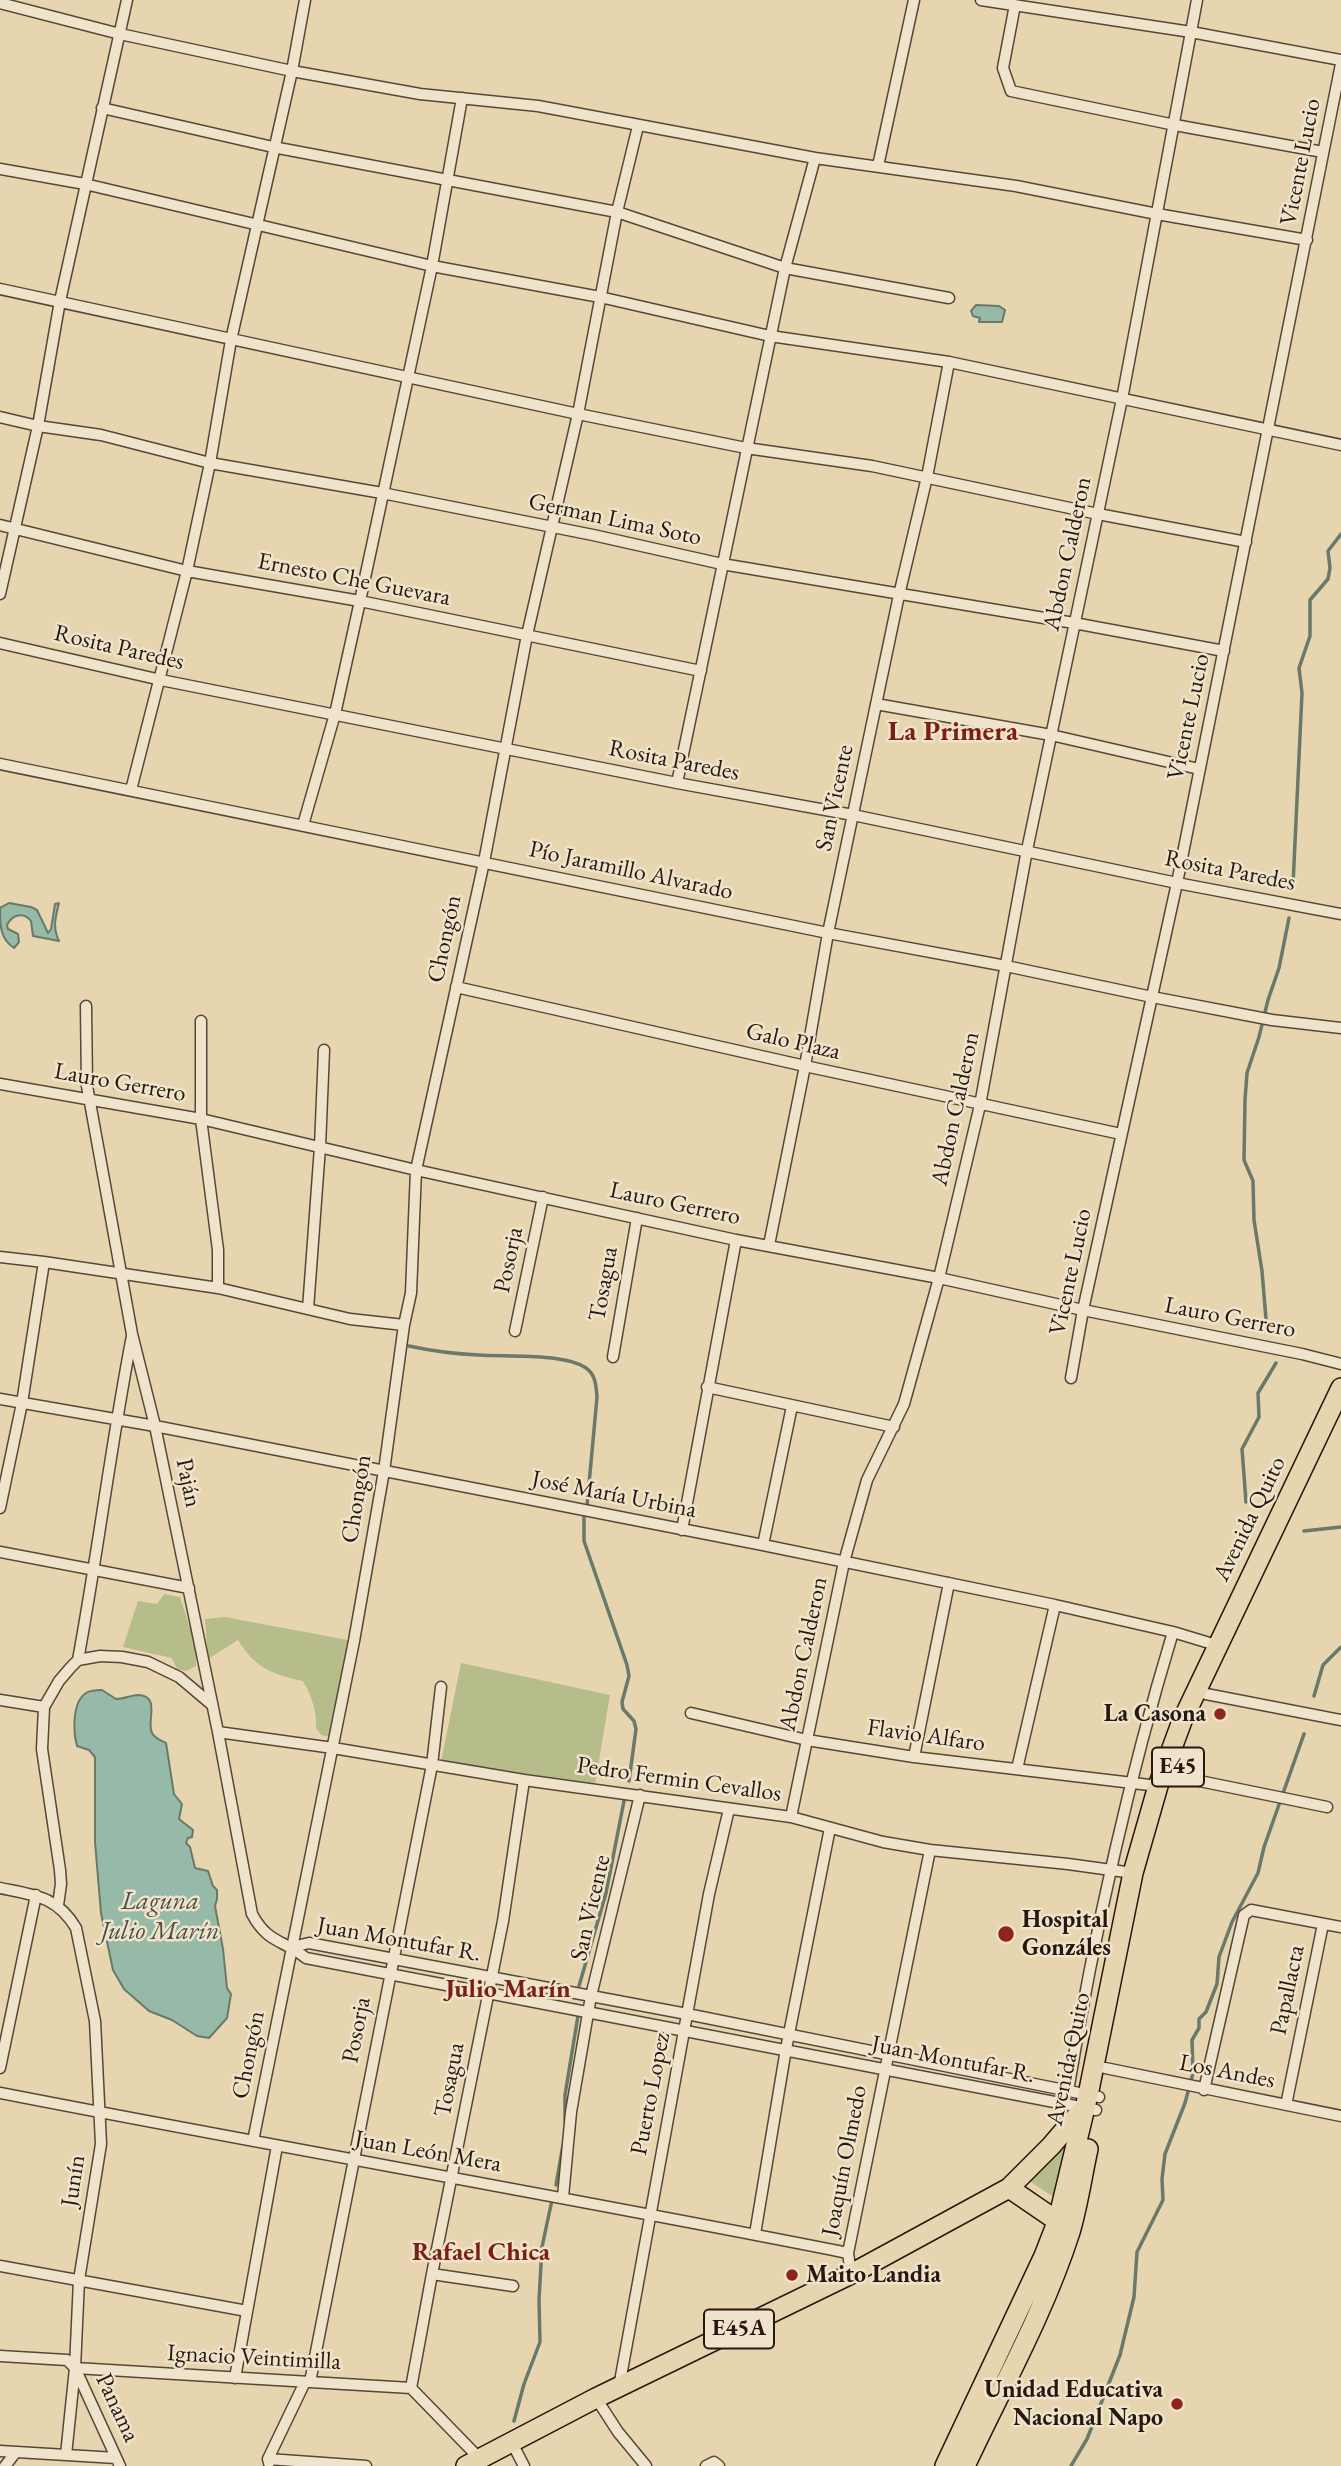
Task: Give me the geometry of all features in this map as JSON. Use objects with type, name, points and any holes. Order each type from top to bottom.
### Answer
[{"type":"highway","name":"Avenida Quito","points":[[965,2466],[1044,2298],[1092,2102],[1133,1873],[1158,1786],[1182,1721],[1216,1645],[1341,1388]]},
{"type":"highway","name":"Avenida Quito","points":[[1092,2102],[1105,2068],[1146,1869],[1175,1776],[1206,1694],[1341,1416]]},
{"type":"highway","name":"E45A","points":[[473,2462],[596,2398],[851,2274],[1009,2188],[1092,2102]]},
{"type":"highway","points":[[1009,2188],[1064,2225]]},
{"type":"highway","name":"Avenida Quito","points":[[945,2466],[1044,2256],[1064,2225]]},
{"type":"street","points":[[0,594],[38,426],[60,301],[85,184],[127,0]]},
{"type":"street","points":[[131,790],[187,571],[210,463],[231,340],[292,71],[305,0]]},
{"type":"street","points":[[878,166],[914,0]]},
{"type":"street","points":[[981,0],[1191,32],[1341,62]]},
{"type":"street","name":"Abdon Calderon","points":[[791,1817],[844,1563],[866,1480],[904,1404],[939,1278],[980,1105],[1027,850],[1122,399],[1197,0]]},
{"type":"street","points":[[0,3],[120,34],[292,71],[420,94],[538,106],[815,158],[1016,186],[1307,240]]},
{"type":"street","points":[[1015,5],[1003,68],[1011,91],[1323,152]]},
{"type":"street","name":"Vicente Lucio","points":[[1071,1378],[1083,1310],[1177,883],[1341,62]]},
{"type":"street","points":[[303,825],[335,714],[360,601],[432,266],[462,97]]},
{"type":"street","points":[[102,108],[273,147],[617,212],[785,268],[949,298]]},
{"type":"street","name":"Chongón","points":[[253,2141],[354,1641],[384,1471],[404,1325],[411,1293],[416,1170],[484,862],[527,635],[578,415],[617,212],[638,126]]},
{"type":"street","points":[[677,783],[785,268],[815,158]]},
{"type":"street","points":[[0,169],[85,184],[432,266],[600,297],[770,336],[949,362],[1341,445]]},
{"type":"street","points":[[0,289],[578,415],[746,448],[832,459],[927,477],[1098,514],[1246,542]]},
{"type":"street","name":"San Vicente","points":[[769,1245],[805,1066],[828,933],[899,595],[927,477],[949,362]]},
{"type":"street","name":"German Lima Soto","points":[[0,417],[38,426],[101,435],[210,463],[382,493],[722,564],[1224,651]]},
{"type":"street","name":"Ernesto Che Guevara","points":[[0,525],[187,571],[360,601],[701,671]]},
{"type":"street","name":"Rosita Paredes","points":[[0,643],[161,680],[677,783],[853,815],[1177,883],[1341,914]]},
{"type":"street","points":[[876,704],[1051,735],[1199,769]]},
{"type":"street","name":"Pío Jaramillo Alvarado","points":[[0,764],[1152,997],[1272,1020],[1341,1028]]},
{"type":"street","name":"Galo Plaza","points":[[456,988],[1121,1134]]},
{"type":"street","name":"Paján","points":[[86,1006],[87,1086],[132,1334],[155,1426],[189,1588],[252,1914],[259,1928],[269,1937],[292,1947]]},
{"type":"street","points":[[201,1021],[201,1119],[218,1250],[218,1288]]},
{"type":"street","points":[[308,1309],[324,1050]]},
{"type":"street","name":"Lauro Gerrero","points":[[0,1084],[201,1119],[416,1170],[736,1240],[939,1278],[1341,1364]]},
{"type":"street","name":"Posorja","points":[[515,1331],[543,1197]]},
{"type":"street","name":"Tosagua","points":[[612,1357],[637,1218]]},
{"type":"street","points":[[682,1530],[736,1240]]},
{"type":"street","points":[[0,1257],[218,1288],[350,1319],[404,1325]]},
{"type":"street","points":[[0,1508],[22,1403],[44,1262]]},
{"type":"street","points":[[0,1888],[36,1895],[58,1905],[61,1884],[42,1749],[44,1707],[59,1681],[78,1660],[132,1334]]},
{"type":"street","points":[[707,1387],[894,1427]]},
{"type":"street","name":"José María Urbina","points":[[0,1399],[155,1426],[763,1545],[1055,1605],[1173,1632],[1216,1645]]},
{"type":"street","points":[[763,1545],[792,1406]]},
{"type":"street","points":[[0,1552],[189,1588]]},
{"type":"street","points":[[914,1757],[949,1583]]},
{"type":"street","points":[[1017,1769],[1055,1605]]},
{"type":"street","points":[[1068,2091],[1086,1981],[1109,1870],[1130,1783],[1173,1632]]},
{"type":"street","points":[[78,1660],[100,1656],[148,1662],[179,1677],[211,1704]]},
{"type":"street","name":"Posorja","points":[[268,2462],[308,2382],[432,1765],[441,1687]]},
{"type":"street","points":[[1206,1694],[1341,1720]]},
{"type":"street","points":[[0,1700],[44,1707]]},
{"type":"street","name":"Flavio Alfaro","points":[[691,1713],[807,1740],[914,1757],[1158,1786]]},
{"type":"street","name":"Pedro Fermin Cevallos","points":[[218,1732],[524,1780],[791,1817],[930,1850],[1133,1873]]},
{"type":"street","points":[[1175,1776],[1327,1807]]},
{"type":"street","name":"Tosagua","points":[[411,2388],[503,1922],[524,1780]]},
{"type":"street","name":"San Vicente","points":[[563,2197],[571,2112],[591,1996],[640,1795]]},
{"type":"street","name":"Puerto Lopez","points":[[619,2387],[709,1894],[729,1809]]},
{"type":"street","points":[[754,2234],[786,2049],[830,1828]]},
{"type":"street","name":"Joaquín Olmedo","points":[[851,2274],[848,2253],[930,1850]]},
{"type":"street","points":[[0,2068],[36,1895]]},
{"type":"street","name":"Junín","points":[[58,1905],[76,1928],[95,2021],[101,2144],[79,2280],[75,2368],[66,2455]]},
{"type":"street","points":[[1202,2089],[1244,1914],[1251,1910],[1341,1927]]},
{"type":"street","name":"Papallacta","points":[[1286,2105],[1323,1924]]},
{"type":"street","name":"Juan Montufar R.","points":[[292,1947],[309,1943],[687,2014],[1068,2091],[1092,2102]]},
{"type":"street","name":"Juan Montufar R.","points":[[292,1947],[306,1958],[885,2068],[1092,2102]]},
{"type":"street","name":"Los Andes","points":[[1105,2068],[1341,2116]]},
{"type":"street","name":"Juan León Mera","points":[[0,2093],[352,2161],[563,2197],[848,2253]]},
{"type":"street","points":[[235,2378],[277,2146]]},
{"type":"street","points":[[0,2266],[247,2311]]},
{"type":"street","points":[[432,2274],[513,2286]]},
{"type":"street","name":"Ignacio Veintimilla","points":[[0,2356],[66,2360],[75,2368],[411,2388]]},
{"type":"street","name":"Panama","points":[[75,2368],[118,2462]]},
{"type":"street","points":[[411,2388],[473,2462]]},
{"type":"street","points":[[596,2398],[618,2432],[646,2466]]},
{"type":"street","points":[[511,2441],[524,2466]]},
{"type":"street","points":[[0,2451],[66,2455],[118,2462]]},
{"type":"street","points":[[5,2466],[16,2452]]},
{"type":"street","points":[[268,2462],[366,2466]]},
{"type":"street","points":[[706,2466],[714,2462],[719,2466]]},
{"type":"green space","points":[[164,1594],[180,1597],[196,1647],[196,1666],[186,1671],[177,1669],[172,1658],[123,1647],[138,1601],[157,1604]]},
{"type":"green space","points":[[225,1617],[348,1640],[330,1737],[321,1735],[316,1728],[313,1703],[303,1681],[265,1668],[251,1657],[238,1640],[208,1659],[205,1619]]},
{"type":"green space","points":[[461,1663],[610,1695],[595,1784],[441,1762]]},
{"type":"green space","points":[[1067,2145],[1055,2198],[1028,2180]]},
{"type":"water","points":[[976,305],[999,306],[1005,310],[1002,322],[979,322],[980,318],[973,316],[971,311]]},
{"type":"water","points":[[9,903],[37,910],[48,933],[55,904],[59,903],[55,926],[59,941],[33,936],[31,921],[25,916],[18,916],[7,925],[8,929],[18,934],[19,942],[14,948],[3,936],[1,926],[0,908]]},
{"type":"water","name":"Laguna Julio Marín","points":[[102,1690],[116,1699],[139,1695],[149,1700],[152,1733],[166,1743],[174,1794],[182,1804],[179,1819],[193,1830],[192,1837],[188,1838],[186,1843],[190,1847],[195,1868],[208,1871],[217,1890],[215,1906],[227,1988],[231,1994],[227,2018],[209,2038],[197,2036],[172,2020],[149,2011],[124,1989],[113,1970],[101,1913],[95,1842],[95,1757],[89,1750],[77,1746],[74,1725],[81,1697],[90,1691]]},
{"type":"waterway","points":[[1293,885],[1302,693],[1299,668],[1310,636],[1310,600],[1328,579],[1328,551],[1341,534]]},
{"type":"waterway","points":[[1267,1331],[1254,1220],[1253,1181],[1244,1160],[1245,1100],[1247,1073],[1279,968],[1289,918]]},
{"type":"waterway","points":[[409,1346],[461,1354],[549,1358],[576,1363],[586,1368],[595,1381],[597,1397],[587,1506]]},
{"type":"waterway","points":[[1246,1502],[1242,1449],[1259,1417],[1258,1393],[1276,1363]]},
{"type":"waterway","points":[[584,1517],[584,1541],[629,1676],[622,1702],[623,1709],[634,1721],[636,1729],[629,1781]]},
{"type":"waterway","points":[[1304,1531],[1341,1527]]},
{"type":"waterway","points":[[1314,1696],[1323,1665],[1341,1647]]},
{"type":"waterway","points":[[1071,2466],[1087,2439],[1120,2355],[1134,2297],[1137,2252],[1163,2200],[1165,2154],[1185,2103],[1193,2073],[1192,2040],[1199,2028],[1199,2019],[1206,2012],[1217,1984],[1219,1957],[1232,1922],[1258,1873],[1264,1847],[1304,1734]]},
{"type":"waterway","points":[[579,1986],[606,1893],[624,1801]]},
{"type":"waterway","points":[[565,2120],[565,2095],[578,2016]]},
{"type":"waterway","points":[[556,2185],[563,2145]]},
{"type":"waterway","points":[[514,2421],[540,2342],[542,2247],[552,2200]]},
{"type":"place","name":"La Casona","points":[[1220,1714]]},
{"type":"place","name":"Hospital Gonzáles","points":[[1006,1934]]},
{"type":"place","name":"Maito Landia","points":[[792,2275]]},
{"type":"place","name":"Unidad Educativa Nacional Napo","points":[[1177,2404]]},
{"type":"district","name":"La Primera","points":[[953,732]]},
{"type":"district","name":"Julio Marín","points":[[508,1990]]},
{"type":"district","name":"Rafael Chica","points":[[481,2253]]}]
